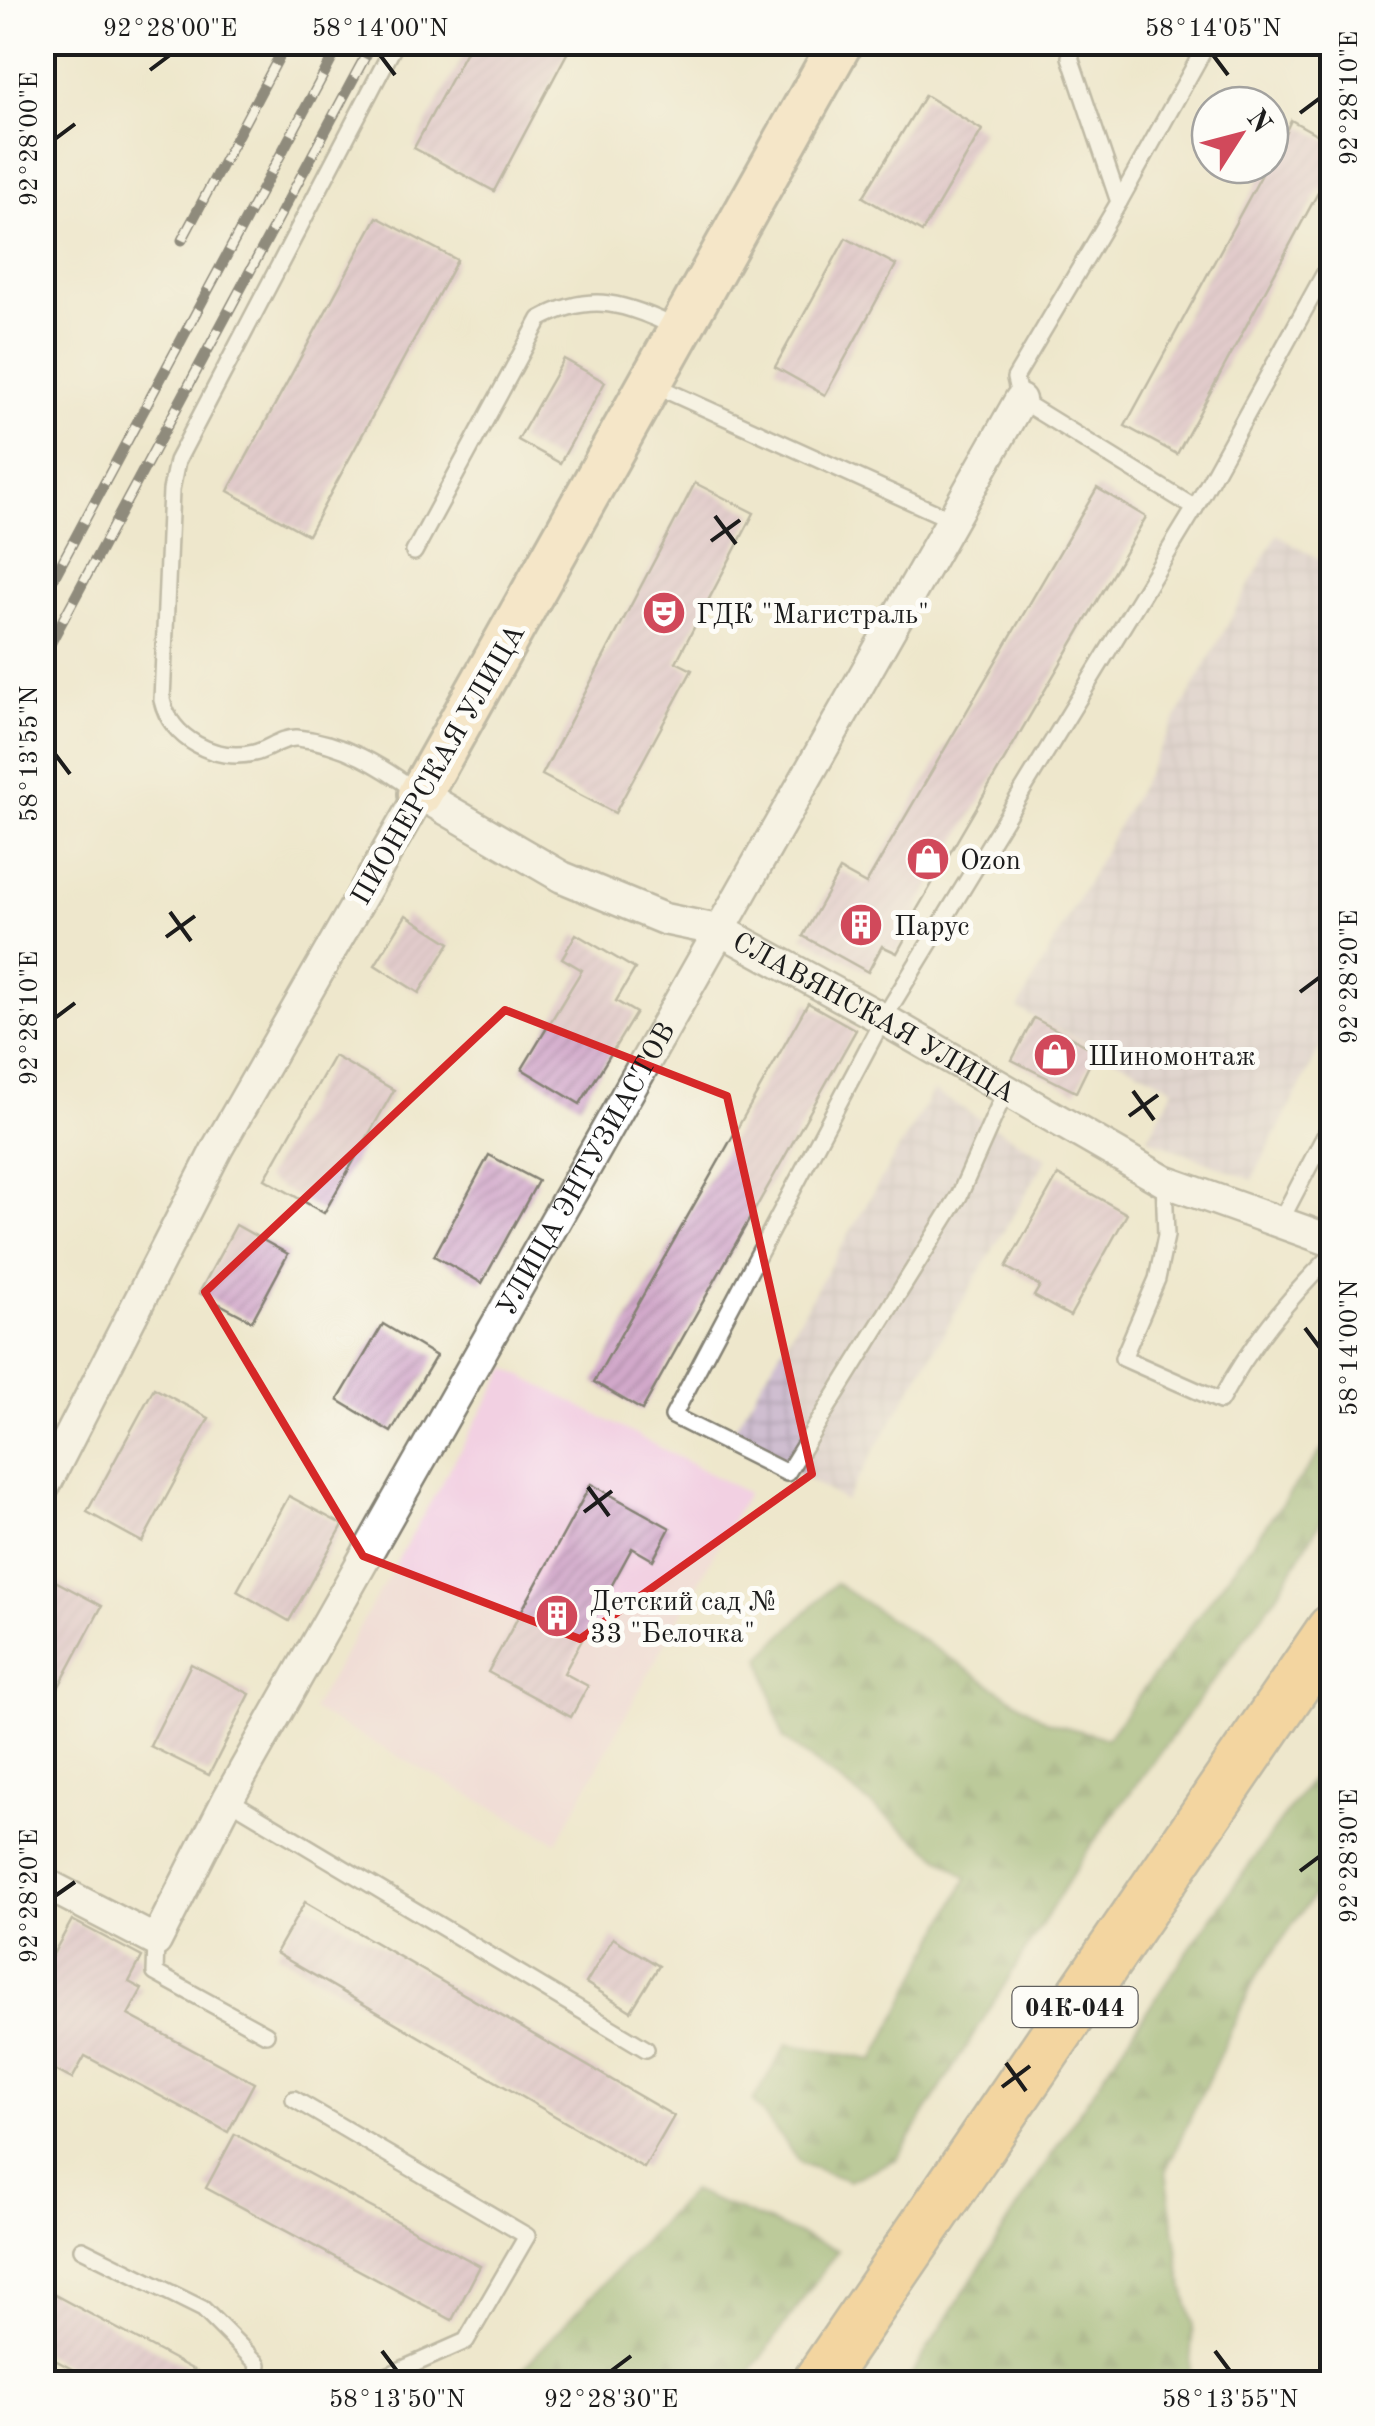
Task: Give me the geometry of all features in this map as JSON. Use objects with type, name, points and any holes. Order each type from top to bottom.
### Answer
[{"type":"main road","name":"04К-044","points":[[817,2384],[1332,1630]]},
{"type":"street","name":"ПИОНЕРСКАЯ УЛИЦА","points":[[42,1490],[218,1147],[652,384],[840,42]]},
{"type":"street","name":"УЛИЦА ЭНТУЗИАСТОВ","points":[[156,1941],[228,1800],[1020,400]]},
{"type":"street","name":"СЛАВЯНСКАЯ УЛИЦА","points":[[420,794],[562,877],[664,919],[722,931],[1164,1181],[1332,1241]]},
{"type":"street","points":[[42,1882],[156,1941]]},
{"type":"lane","points":[[396,42],[176,461],[171,490],[162,700],[174,726],[204,748],[238,755],[269,748],[290,737],[306,739],[384,767],[420,794]]},
{"type":"lane","points":[[1077,42],[1070,57],[1119,202]]},
{"type":"lane","points":[[1195,508],[1020,400],[1014,378],[1208,42]]},
{"type":"lane","points":[[1005,1092],[960,1196],[787,1473],[672,1416],[882,1019],[1195,508],[1332,260]]},
{"type":"lane","points":[[414,552],[540,318],[580,302],[604,302],[639,310],[682,329]]},
{"type":"lane","points":[[652,384],[952,520]]},
{"type":"lane","points":[[1280,1222],[1332,1122]]},
{"type":"lane","points":[[1164,1181],[1166,1236],[1157,1279],[1123,1358],[1220,1401],[1246,1353],[1332,1255]]},
{"type":"lane","points":[[228,1800],[646,2049]]},
{"type":"lane","points":[[156,1941],[154,1972],[266,2034]]},
{"type":"lane","points":[[294,2099],[527,2236],[466,2341],[368,2384]]},
{"type":"lane","points":[[82,2249],[202,2310],[258,2364],[256,2384]]},
{"type":"highlighted area","points":[[505,1010],[727,1096],[812,1474],[580,1639],[363,1556],[205,1292]]},
{"type":"shaded area","points":[[1277,534],[1332,567],[1332,1025],[1252,1180],[1148,1138],[1174,1088],[1018,1009]]},
{"type":"shaded area","points":[[933,1091],[1047,1158],[845,1501],[731,1434]]},
{"type":"shaded area","points":[[507,1368],[747,1493],[557,1842],[312,1710]]},
{"type":"green space","points":[[1330,1439],[1332,1502],[1277,1595],[1089,1848],[897,2159],[849,2181],[800,2163],[753,2101],[787,2044],[874,2060],[967,1878],[783,1738],[761,1657],[835,1583],[1048,1722],[1107,1738]]},
{"type":"green space","points":[[1332,1749],[1332,1869],[1256,1977],[1166,2170],[1181,2275],[1193,2324],[1189,2383],[906,2383],[1071,2124],[1182,1959]]},
{"type":"green space","points":[[691,2191],[838,2250],[743,2383],[509,2383]]},
{"type":"building","points":[[471,42],[573,42],[494,191],[414,148]]},
{"type":"building","points":[[925,95],[982,130],[922,232],[863,197]]},
{"type":"building","points":[[1290,122],[1332,143],[1332,196],[1320,189],[1177,454],[1125,426],[1256,185],[1290,185]]},
{"type":"building","points":[[377,217],[457,260],[308,535],[228,491]]},
{"type":"building","points":[[846,238],[896,265],[825,395],[775,367]]},
{"type":"building","points":[[564,359],[605,382],[560,463],[518,440]]},
{"type":"building","name":"ГДК \"Магистраль\"","points":[[695,483],[754,513],[676,662],[692,670],[615,813],[542,775]]},
{"type":"building","points":[[1097,488],[1146,517],[916,911],[919,913],[897,953],[882,946],[868,972],[803,936],[840,870],[866,884]]},
{"type":"building","points":[[406,915],[450,943],[419,993],[375,965]]},
{"type":"building","points":[[576,934],[635,969],[616,1001],[636,1013],[580,1104],[522,1069],[582,970],[562,958]]},
{"type":"building","points":[[808,1003],[856,1030],[642,1410],[594,1382]]},
{"type":"building","name":"Шиномонтаж","points":[[1034,1018],[1096,1051],[1076,1092],[1012,1060]]},
{"type":"building","points":[[334,1056],[394,1090],[324,1213],[265,1179]]},
{"type":"building","points":[[489,1155],[538,1181],[482,1283],[434,1256]]},
{"type":"building","points":[[1058,1175],[1127,1214],[1070,1316],[1034,1296],[1040,1286],[1006,1267]]},
{"type":"building","points":[[236,1225],[288,1254],[252,1321],[199,1293]]},
{"type":"building","points":[[383,1324],[436,1356],[391,1432],[338,1400]]},
{"type":"building","points":[[154,1388],[209,1418],[142,1542],[87,1512]]},
{"type":"building","name":"Детский сад № 33 \"Белочка\"","points":[[591,1484],[670,1528],[653,1560],[632,1548],[564,1673],[588,1686],[571,1717],[488,1672]]},
{"type":"building","points":[[289,1496],[343,1525],[289,1621],[237,1591]]},
{"type":"building","points":[[42,1574],[102,1606],[42,1718]]},
{"type":"building","points":[[191,1664],[250,1694],[209,1775],[150,1746]]},
{"type":"building","points":[[305,1902],[674,2116],[644,2168],[276,1953]]},
{"type":"building","points":[[72,1920],[142,1957],[129,1982],[142,1989],[128,2015],[254,2083],[228,2132],[85,2056],[72,2079],[42,2063],[42,1974]]},
{"type":"building","points":[[613,1938],[659,1966],[631,2011],[586,1983]]},
{"type":"building","points":[[235,2134],[480,2266],[452,2320],[206,2188]]},
{"type":"building","points":[[42,2288],[220,2384],[100,2384],[42,2353]]},
{"type":"railway","points":[[182,240],[287,42]]},
{"type":"railway","points":[[42,600],[341,42]]},
{"type":"railway","points":[[42,659],[373,42]]},
{"type":"place","name":"ГДК \"Магистраль\"","points":[[664,613]]},
{"type":"place","name":"Ozon","points":[[928,859]]},
{"type":"place","name":"Парус","points":[[861,925]]},
{"type":"place","name":"Шиномонтаж","points":[[1055,1055]]},
{"type":"place","name":"Детский сад № 33 \"Белочка\"","points":[[557,1616]]}]
